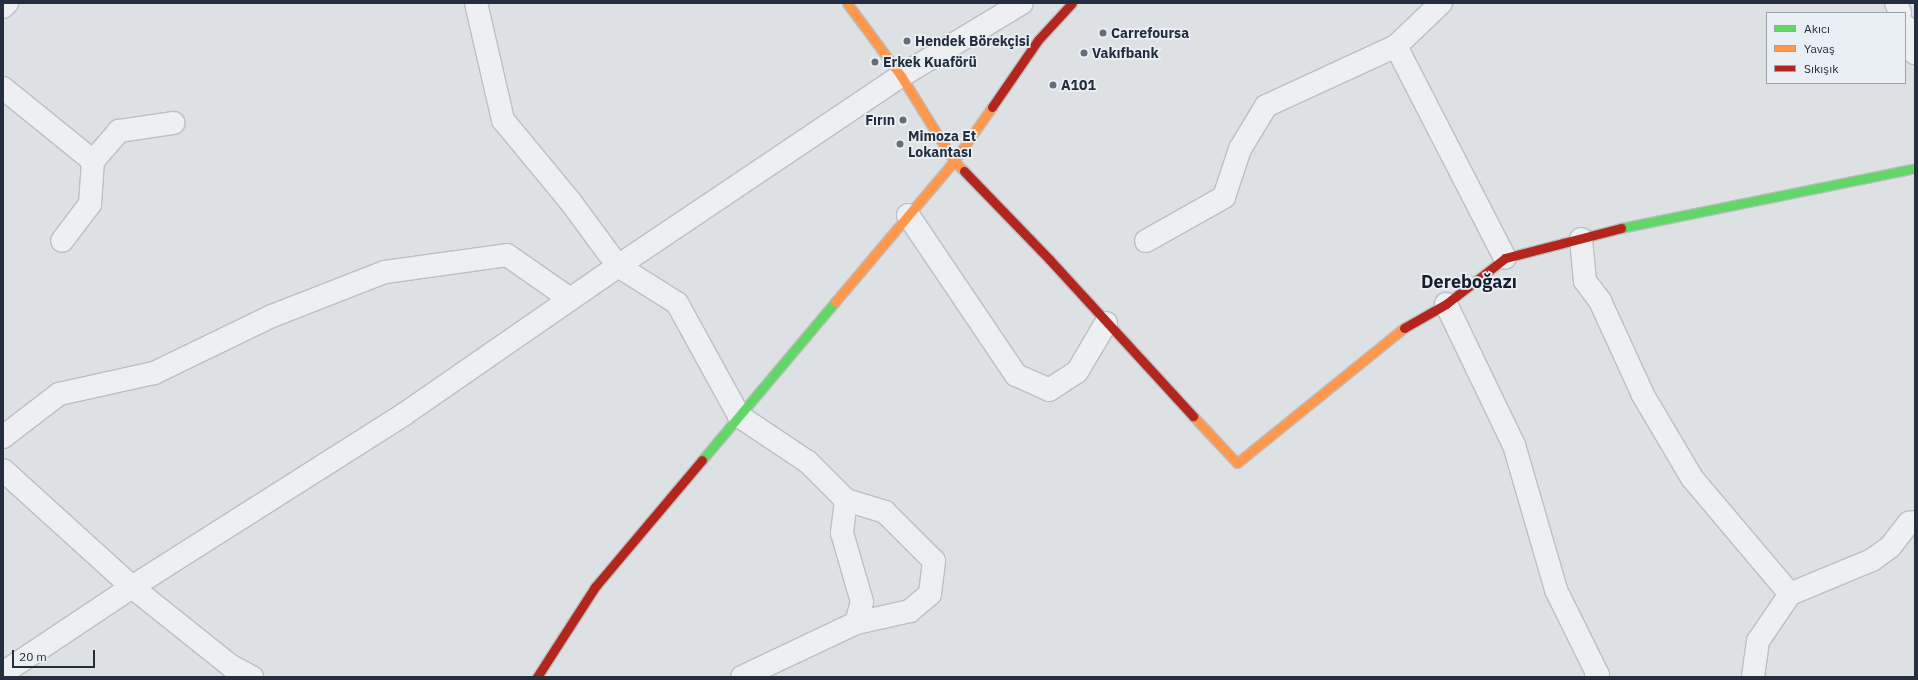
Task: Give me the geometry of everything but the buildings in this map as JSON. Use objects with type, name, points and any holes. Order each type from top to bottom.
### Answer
[{"type":"street","points":[[3,7],[7,3]]},
{"type":"street","points":[[476,3],[503,120],[570,201],[618,266],[677,303],[739,416],[808,462],[846,500],[885,512],[934,560],[930,594],[910,611],[856,623],[742,677]]},
{"type":"street","points":[[847,3],[901,76],[954,161],[1050,260],[1106,323],[1237,462],[1396,333],[1446,304],[1505,258],[1629,226],[1915,168]]},
{"type":"street","points":[[3,673],[132,586],[403,415],[618,266],[901,76],[1022,3]]},
{"type":"street","points":[[537,677],[595,587],[954,161],[1038,40],[1072,3]]},
{"type":"street","points":[[1146,241],[1224,198],[1240,149],[1266,106],[1396,46],[1441,3]]},
{"type":"street","points":[[1038,40],[1046,18]]},
{"type":"street","points":[[1906,29],[1915,52]]},
{"type":"street","points":[[1396,46],[1505,258]]},
{"type":"street","points":[[3,88],[93,161]]},
{"type":"street","points":[[62,241],[90,204],[93,161],[119,131],[173,123]]},
{"type":"street","points":[[908,215],[1016,375],[1049,390],[1077,372],[1106,323]]},
{"type":"street","points":[[1582,239],[1585,281],[1600,301],[1644,395],[1692,478],[1790,594]]},
{"type":"street","points":[[3,437],[59,394],[154,373],[272,316],[385,272],[507,255],[570,299]]},
{"type":"street","points":[[1446,304],[1514,445],[1556,590],[1597,676]]},
{"type":"street","points":[[3,470],[226,672],[252,677]]},
{"type":"street","points":[[846,500],[842,534],[862,602],[856,623]]},
{"type":"street","points":[[1754,677],[1758,641],[1790,594],[1872,560],[1890,547],[1909,523],[1915,522]]},
{"type":"traffic: fast","points":[[1621,228],[1915,168]]},
{"type":"traffic: fast","points":[[702,460],[835,302]]},
{"type":"traffic: slow","points":[[847,3],[901,76],[954,161],[964,171]]},
{"type":"traffic: slow","points":[[835,302],[954,161],[992,107]]},
{"type":"traffic: slow","points":[[1193,416],[1237,463],[1404,328]]},
{"type":"traffic: jam","points":[[992,107],[1038,40],[1072,3]]},
{"type":"traffic: jam","points":[[964,171],[1050,260],[1193,416]]},
{"type":"traffic: jam","points":[[1404,328],[1446,304],[1505,258],[1621,228]]},
{"type":"traffic: jam","points":[[537,677],[595,587],[702,460]]},
{"type":"place","name":"Carrefoursa","points":[[1103,33]]},
{"type":"place","name":"Hendek Börekçisi","points":[[907,41]]},
{"type":"place","name":"Vakıfbank","points":[[1084,53]]},
{"type":"place","name":"Erkek Kuaförü","points":[[875,62]]},
{"type":"place","name":"A101","points":[[1053,85]]},
{"type":"place","name":"Fırın","points":[[903,120]]},
{"type":"place","name":"Mimoza Et Lokantası","points":[[900,144]]},
{"type":"district","name":"Dereboğazı","points":[[1469,282]]}]
